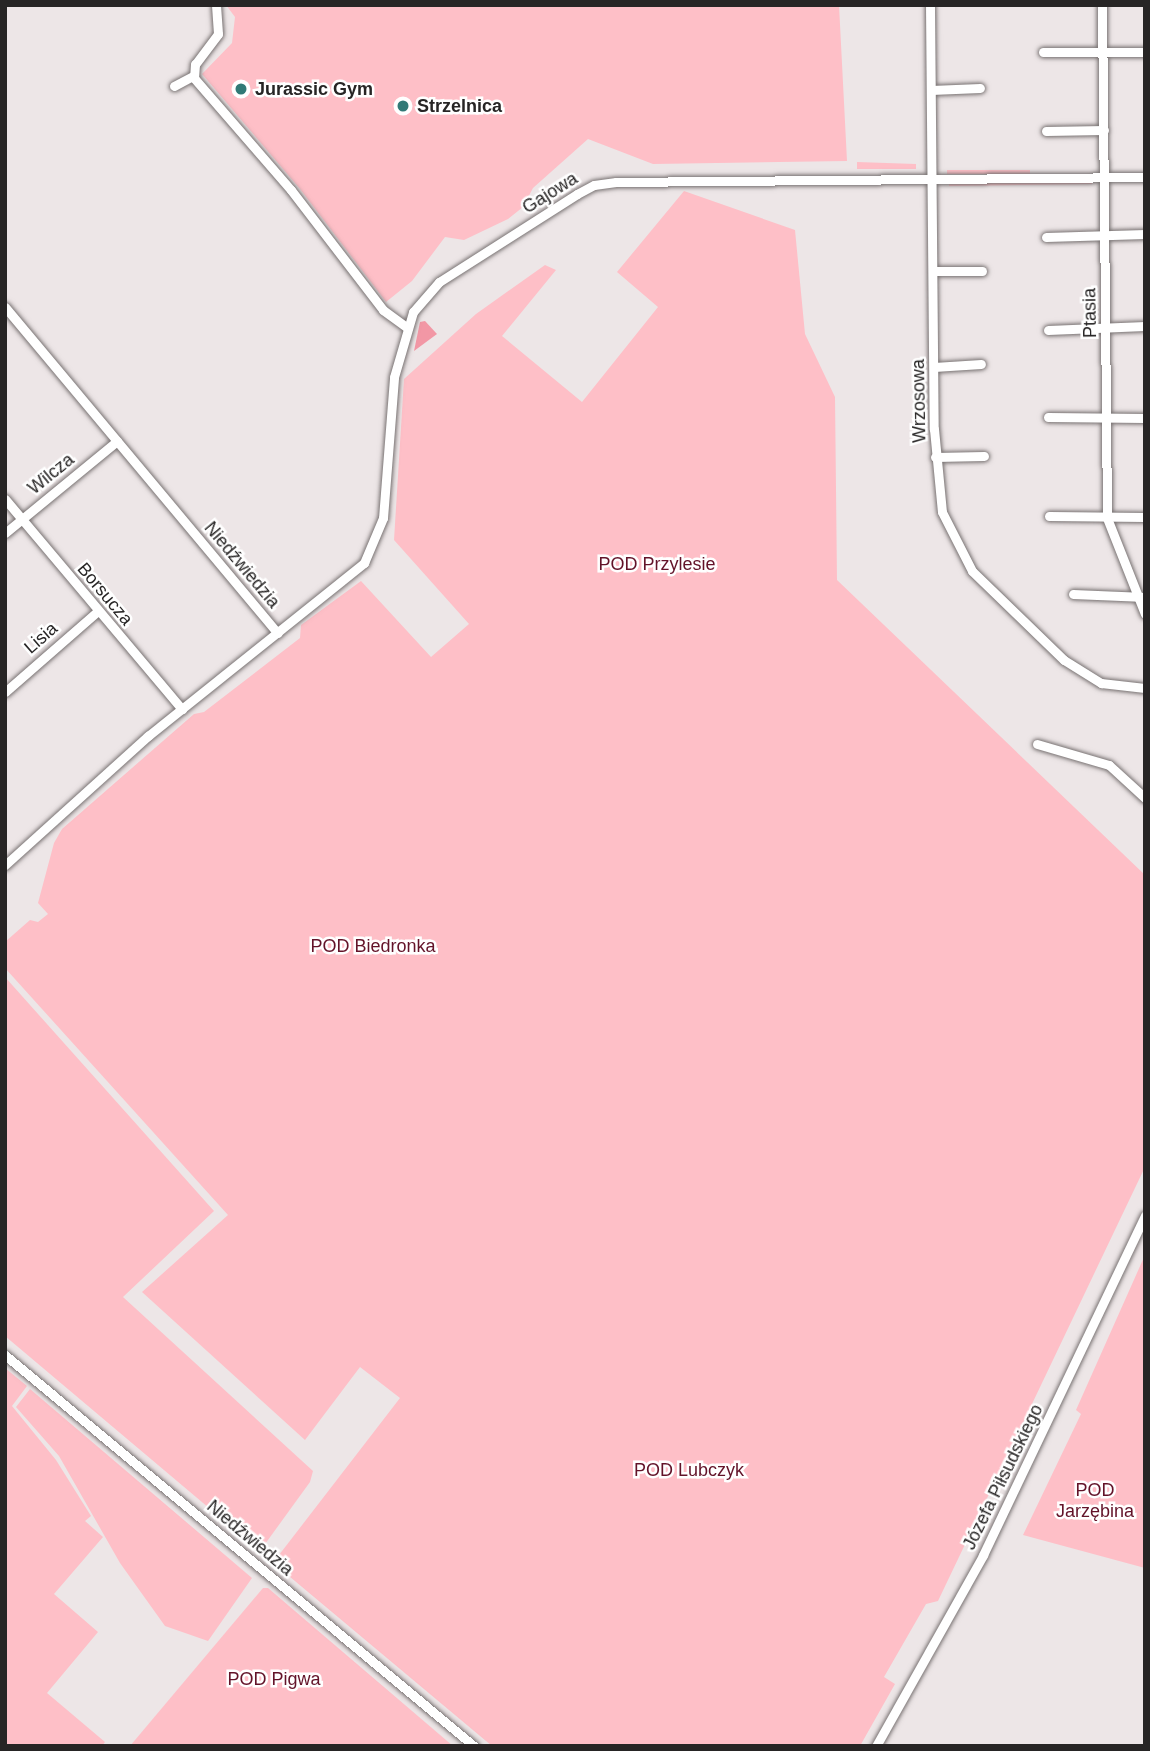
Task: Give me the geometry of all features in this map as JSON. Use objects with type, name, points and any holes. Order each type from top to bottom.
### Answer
[{"type":"street","points":[[193,76],[195,64],[218,34],[216,5]]},
{"type":"street","name":"Wrzosowa","points":[[930,5],[935,457],[946,525],[978,577],[1075,669],[1110,686],[1145,688]]},
{"type":"street","name":"Ptasia","points":[[1102,5],[1107,518],[1141,597],[1145,614]]},
{"type":"street","points":[[1043,52],[1145,52]]},
{"type":"street","points":[[174,86],[193,76]]},
{"type":"street","points":[[193,76],[291,190],[383,310],[406,327]]},
{"type":"street","points":[[931,90],[979,88]]},
{"type":"street","points":[[1046,131],[1104,130]]},
{"type":"street","name":"Gajowa","points":[[278,633],[355,573],[376,543],[383,518],[394,377],[406,327],[422,299],[439,282],[594,185],[1145,177]]},
{"type":"street","points":[[1046,237],[1145,234]]},
{"type":"street","points":[[933,271],[982,271]]},
{"type":"street","name":"Niedźwiedzia","points":[[5,307],[278,633],[182,709],[5,865]]},
{"type":"street","points":[[1048,330],[1145,326]]},
{"type":"street","points":[[934,367],[981,364]]},
{"type":"street","points":[[1048,417],[1145,418]]},
{"type":"street","name":"Wilcza","points":[[5,533],[117,441]]},
{"type":"street","points":[[935,457],[984,456]]},
{"type":"street","name":"Borsucza","points":[[5,499],[182,709]]},
{"type":"street","points":[[1049,516],[1145,517]]},
{"type":"street","points":[[1073,594],[1141,597]]},
{"type":"street","name":"Lisia","points":[[5,692],[98,611]]},
{"type":"street","points":[[1037,744],[1109,765],[1145,798]]},
{"type":"street","name":"Józefa Piłsudskiego","points":[[876,1746],[983,1555],[1145,1216]]},
{"type":"street","name":"Niedźwiedzia","points":[[5,1355],[474,1746]]},
{"type":"green space","points":[[226,5],[839,5],[847,161],[653,164],[588,139],[533,188],[523,207],[508,219],[464,240],[445,237],[412,281],[386,302],[300,189],[202,74],[232,43],[235,17]]},
{"type":"green space","points":[[857,162],[916,164],[916,169],[857,169]]},
{"type":"green space","points":[[947,170],[1030,170],[1030,174],[947,174]]},
{"type":"green space","points":[[949,183],[1092,184],[949,186]]},
{"type":"green space","points":[[684,191],[795,230],[805,334],[835,397],[837,580],[1145,875],[1145,1167],[938,1601],[926,1604],[884,1677],[895,1684],[860,1746],[492,1746],[277,1566],[279,1555],[400,1398],[360,1367],[305,1440],[142,1292],[228,1215],[5,968],[5,942],[30,920],[38,922],[48,914],[38,903],[54,843],[62,829],[194,714],[204,712],[300,638],[301,625],[361,581],[431,657],[469,624],[394,540],[404,379],[476,314],[545,265],[556,270],[502,336],[582,402],[658,307],[617,272]]},
{"type":"green space","points":[[5,977],[214,1211],[123,1297],[313,1471],[310,1482],[260,1551],[5,1336]]},
{"type":"green space","name":"POD Jarzębina","points":[[1145,1255],[1145,1568],[1023,1535],[1081,1414],[1076,1410]]},
{"type":"green space","points":[[5,1368],[27,1386],[12,1406],[56,1460],[91,1516],[85,1521],[103,1537],[54,1594],[98,1632],[47,1693],[105,1742],[102,1746],[5,1746]]},
{"type":"green space","points":[[30,1389],[252,1578],[208,1641],[165,1626],[120,1563],[59,1456],[16,1407]]},
{"type":"green space","name":"POD Pigwa","points":[[263,1588],[268,1588],[453,1746],[130,1746]]},
{"type":"shaded area","points":[[425,321],[437,334],[414,351],[420,322]]},
{"type":"place","name":"Jurassic Gym","points":[[241,89]]},
{"type":"place","name":"Strzelnica","points":[[403,106]]},
{"type":"park label","name":"POD Przylesie","points":[[657,564]]},
{"type":"park label","name":"POD Biedronka","points":[[373,946]]},
{"type":"park label","name":"POD Lubczyk","points":[[689,1470]]}]
